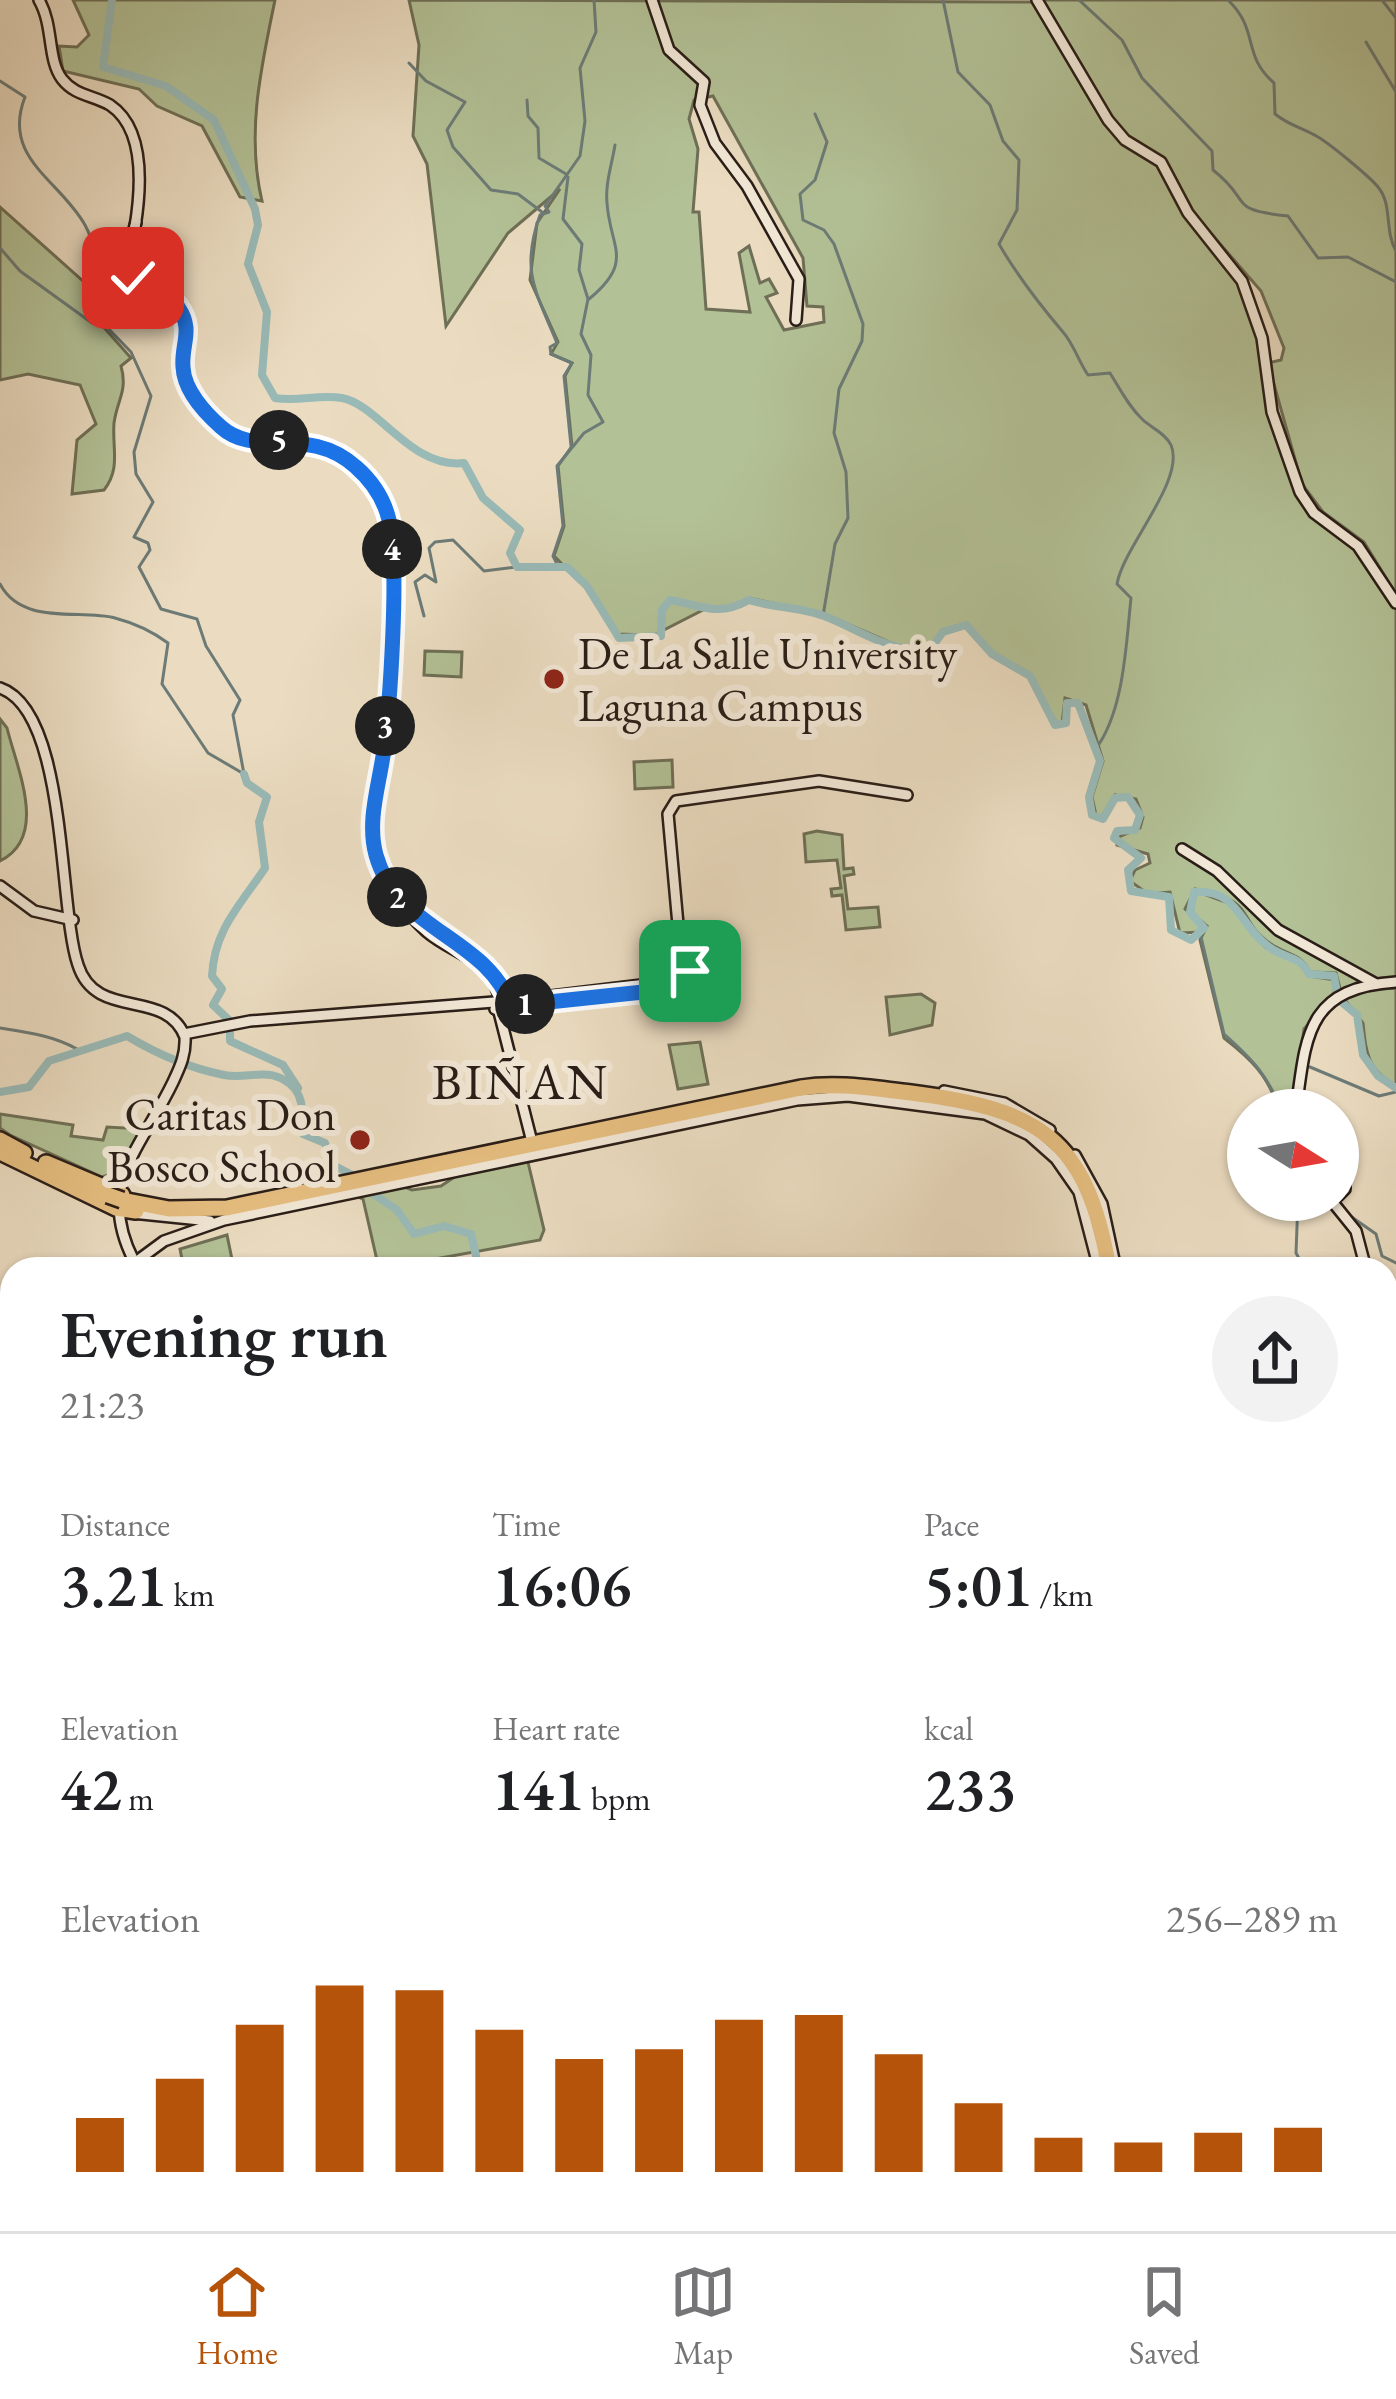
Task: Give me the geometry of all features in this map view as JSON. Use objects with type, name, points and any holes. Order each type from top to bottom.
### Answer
[{"type":"highway","points":[[0,1145],[117,1205],[200,1210],[291,1197],[830,1089],[964,1104],[1017,1119],[1066,1158],[1097,1199],[1106,1257]]},
{"type":"main road","points":[[39,0],[51,23],[54,62],[62,80],[76,92],[109,105],[129,127],[139,178],[132,267],[184,311],[197,343],[188,370],[212,419],[245,440],[304,441],[337,453],[374,486],[387,512],[393,543],[387,698],[373,841],[391,888],[421,925]]},
{"type":"main road","points":[[652,0],[664,42],[704,82],[700,105],[715,143],[747,186],[795,270],[800,288],[796,320]]},
{"type":"main road","points":[[1037,0],[1108,120],[1125,140],[1161,162],[1190,217],[1242,281],[1262,338],[1270,405],[1300,492],[1314,513],[1358,546],[1396,603]]},
{"type":"main road","points":[[0,688],[22,700],[35,727],[64,847],[76,961],[89,987],[108,1001],[167,1014],[184,1034],[184,1058],[133,1157],[117,1205],[127,1257]]},
{"type":"main road","points":[[184,1034],[250,1021],[686,984],[690,973],[673,814],[679,802],[816,786],[907,797]]},
{"type":"main road","points":[[369,819],[371,854],[381,879],[421,925],[482,960],[503,1003],[531,1138]]},
{"type":"main road","points":[[1182,849],[1211,866],[1286,935],[1376,984]]},
{"type":"main road","points":[[0,886],[34,911],[73,920]]},
{"type":"main road","points":[[1299,1089],[1308,1028],[1338,999],[1376,984],[1396,982]]},
{"type":"main road","points":[[138,1257],[164,1241],[224,1220],[358,1183],[531,1138],[816,1079],[987,1098],[1034,1118],[1076,1156],[1102,1204],[1107,1257]]},
{"type":"main road","points":[[648,1124],[824,1096],[988,1115],[1029,1135],[1064,1168],[1104,1257]]},
{"type":"main road","points":[[0,1145],[109,1183],[133,1157]]},
{"type":"main road","points":[[117,1205],[133,1157]]},
{"type":"main road","points":[[80,1175],[117,1205],[176,1220],[224,1220]]},
{"type":"main road","points":[[117,1205],[220,1202],[358,1183]]},
{"type":"main road","points":[[1348,1221],[1363,1257]]},
{"type":"green space","points":[[73,0],[275,0],[255,125],[262,201],[240,197],[202,126],[157,106],[139,89],[63,71],[59,46],[77,47],[89,35]]},
{"type":"green space","points":[[409,0],[1034,2],[1105,123],[1158,164],[1233,271],[1259,336],[1267,400],[1298,493],[1350,542],[1396,607],[1396,978],[1360,981],[1341,992],[1336,973],[1310,972],[1298,958],[1260,935],[1230,900],[1195,889],[1185,909],[1201,923],[1202,932],[1180,933],[1170,892],[1148,894],[1130,881],[1135,870],[1150,863],[1148,854],[1117,845],[1116,838],[1140,828],[1143,817],[1136,799],[1115,795],[1102,816],[1096,815],[1092,797],[1103,761],[1086,705],[1065,698],[1062,724],[1057,724],[1031,675],[993,653],[968,624],[942,630],[931,646],[898,646],[829,616],[750,598],[726,610],[705,609],[654,635],[615,634],[585,587],[554,556],[564,526],[558,466],[572,446],[565,376],[572,363],[551,354],[558,342],[530,280],[537,223],[560,189],[508,233],[446,326],[427,164],[413,136],[419,45]],"holes":[[[713,96],[803,258],[807,306],[823,307],[824,322],[784,330],[766,297],[777,293],[769,279],[760,283],[749,246],[739,253],[750,312],[706,309],[699,212],[693,212],[698,149],[689,119],[694,100]]]},
{"type":"green space","points":[[1042,0],[1396,0],[1396,594],[1364,542],[1323,512],[1302,484],[1268,363],[1281,360],[1284,348],[1261,291],[1188,207],[1165,163],[1127,137],[1111,117]]},
{"type":"green space","points":[[0,207],[93,290],[100,323],[131,358],[121,366],[114,466],[104,490],[72,494],[77,440],[96,424],[80,385],[28,374],[0,380]]},
{"type":"green space","points":[[425,651],[462,652],[461,677],[424,675]]},
{"type":"green space","points":[[0,719],[7,728],[22,782],[26,819],[15,850],[0,861]]},
{"type":"green space","points":[[672,760],[673,787],[635,789],[634,762]]},
{"type":"green space","points":[[804,834],[842,835],[844,869],[853,868],[854,874],[844,876],[848,909],[878,907],[880,927],[846,930],[842,895],[832,896],[831,889],[841,888],[837,860],[806,862]]},
{"type":"green space","points":[[1196,891],[1236,906],[1265,947],[1301,963],[1308,976],[1335,980],[1334,996],[1304,1029],[1296,1089],[1271,1089],[1258,1069],[1224,1038],[1200,940],[1207,926],[1192,913]]},
{"type":"green space","points":[[1396,988],[1396,1086],[1374,1067],[1363,1023],[1344,999],[1364,990]]},
{"type":"green space","points":[[921,994],[935,1003],[932,1025],[890,1035],[886,997]]},
{"type":"green space","points":[[700,1042],[708,1084],[678,1089],[669,1045]]},
{"type":"green space","points":[[0,1114],[73,1125],[71,1136],[103,1140],[107,1127],[144,1129],[115,1173],[102,1177],[10,1135],[0,1128]]},
{"type":"green space","points":[[527,1158],[544,1230],[540,1240],[446,1257],[376,1257],[363,1199],[356,1196],[402,1186],[412,1190],[441,1186],[462,1172]]},
{"type":"green space","points":[[227,1235],[232,1257],[182,1257],[180,1249]]},
{"type":"waterway","points":[[112,0],[103,67],[166,86],[214,120],[255,209],[258,225],[248,264],[267,312],[262,375],[275,398],[342,398],[356,403],[428,456],[464,463],[483,498],[520,530],[510,553],[517,567],[567,567],[587,586],[619,638],[661,636],[662,610],[670,600],[719,609],[749,600],[806,611],[903,648],[932,647],[943,632],[966,625],[992,654],[1030,676],[1055,725],[1066,723],[1067,703],[1078,703],[1100,761],[1089,797],[1092,815],[1103,819],[1115,798],[1128,797],[1140,815],[1135,830],[1117,831],[1114,838],[1141,858],[1128,870],[1131,891],[1169,897],[1171,930],[1191,940],[1204,928],[1190,912],[1194,892],[1220,896],[1269,947],[1296,960],[1309,974],[1334,976],[1338,999],[1357,1015],[1363,1055],[1378,1076],[1396,1088]]},
{"type":"waterway","points":[[571,446],[564,376],[572,363],[551,354],[550,347],[557,343],[533,281],[531,251],[540,215],[549,212],[545,206],[580,156],[585,121],[580,68],[596,32],[594,0]]},
{"type":"waterway","points":[[943,0],[958,72],[990,105],[1003,141],[1019,160],[1017,210],[999,244],[1067,336],[1088,375],[1110,373],[1138,415],[1171,445],[1170,476],[1117,584],[1131,598],[1125,657],[1112,717],[1095,750]]},
{"type":"waterway","points":[[1079,0],[1122,40],[1142,78],[1212,151],[1213,170],[1243,203],[1256,211],[1288,216],[1318,258],[1348,257],[1396,282]]},
{"type":"waterway","points":[[1228,0],[1244,22],[1257,62],[1274,83],[1275,114],[1324,141],[1378,187],[1396,251]]},
{"type":"waterway","points":[[1382,0],[1396,18]]},
{"type":"waterway","points":[[1366,42],[1396,92]]},
{"type":"waterway","points":[[409,63],[426,81],[465,102],[447,130],[453,147],[491,190],[518,194],[542,212]]},
{"type":"waterway","points":[[0,81],[25,97],[20,118],[27,152],[90,236],[100,318]]},
{"type":"waterway","points":[[527,100],[528,116],[538,128],[539,158],[566,174]]},
{"type":"waterway","points":[[815,114],[827,142],[815,180],[800,194],[803,220],[824,230],[834,244],[863,324],[862,341],[839,389],[834,433],[846,472],[848,518],[835,544],[823,616]]},
{"type":"waterway","points":[[589,299],[616,264],[607,196],[615,145]]},
{"type":"waterway","points":[[558,566],[553,556],[563,526],[557,466],[584,433],[603,422],[588,395],[591,355],[581,334],[588,299],[579,270],[582,244],[563,219],[568,177]]},
{"type":"waterway","points":[[0,248],[20,271],[92,323],[100,320],[131,352],[151,396],[134,452],[136,474],[153,502],[134,537],[148,543],[150,550],[139,567],[161,609],[197,619],[206,646],[240,700],[233,715],[244,774],[208,753],[162,684],[168,643],[115,618],[22,606],[0,584]]},
{"type":"waterway","points":[[424,616],[415,582],[425,575],[436,582],[429,548],[435,542],[453,540],[484,571],[517,567]]},
{"type":"waterway","points":[[244,774],[247,783],[267,797],[259,822],[265,868],[218,944],[212,976],[222,989],[213,1005],[230,1021],[230,1041],[283,1065],[298,1088]]},
{"type":"waterway","points":[[1201,937],[1224,1034],[1258,1068],[1271,1089]]},
{"type":"waterway","points":[[0,1028],[48,1037],[77,1049]]},
{"type":"waterway","points":[[0,1092],[29,1087],[49,1061],[127,1036],[198,1068],[287,1081],[300,1100],[303,1134],[325,1143],[331,1164],[356,1177]]},
{"type":"waterway","points":[[1310,1067],[1379,1096],[1396,1092]]},
{"type":"waterway","points":[[366,1189],[397,1210],[414,1234],[444,1226],[471,1234],[476,1257]]},
{"type":"waterway","points":[[1297,1221],[1298,1257]]},
{"type":"waterway","points":[[1357,1221],[1376,1234],[1384,1257]]},
{"type":"place","name":"De La Salle University Laguna Campus","points":[[554,679]]},
{"type":"place","name":"Caritas Don Bosco School","points":[[360,1140]]},
{"type":"district","name":"BIÑAN","points":[[521,1081]]},
{"type":"route","points":[[133,278],[164,293],[178,307],[189,344],[183,371],[201,409],[221,427],[245,440],[293,440],[325,448],[356,466],[382,501],[393,543],[387,708],[373,830],[377,859],[400,902],[424,925],[482,960],[511,1006],[681,988],[690,971]]}]
